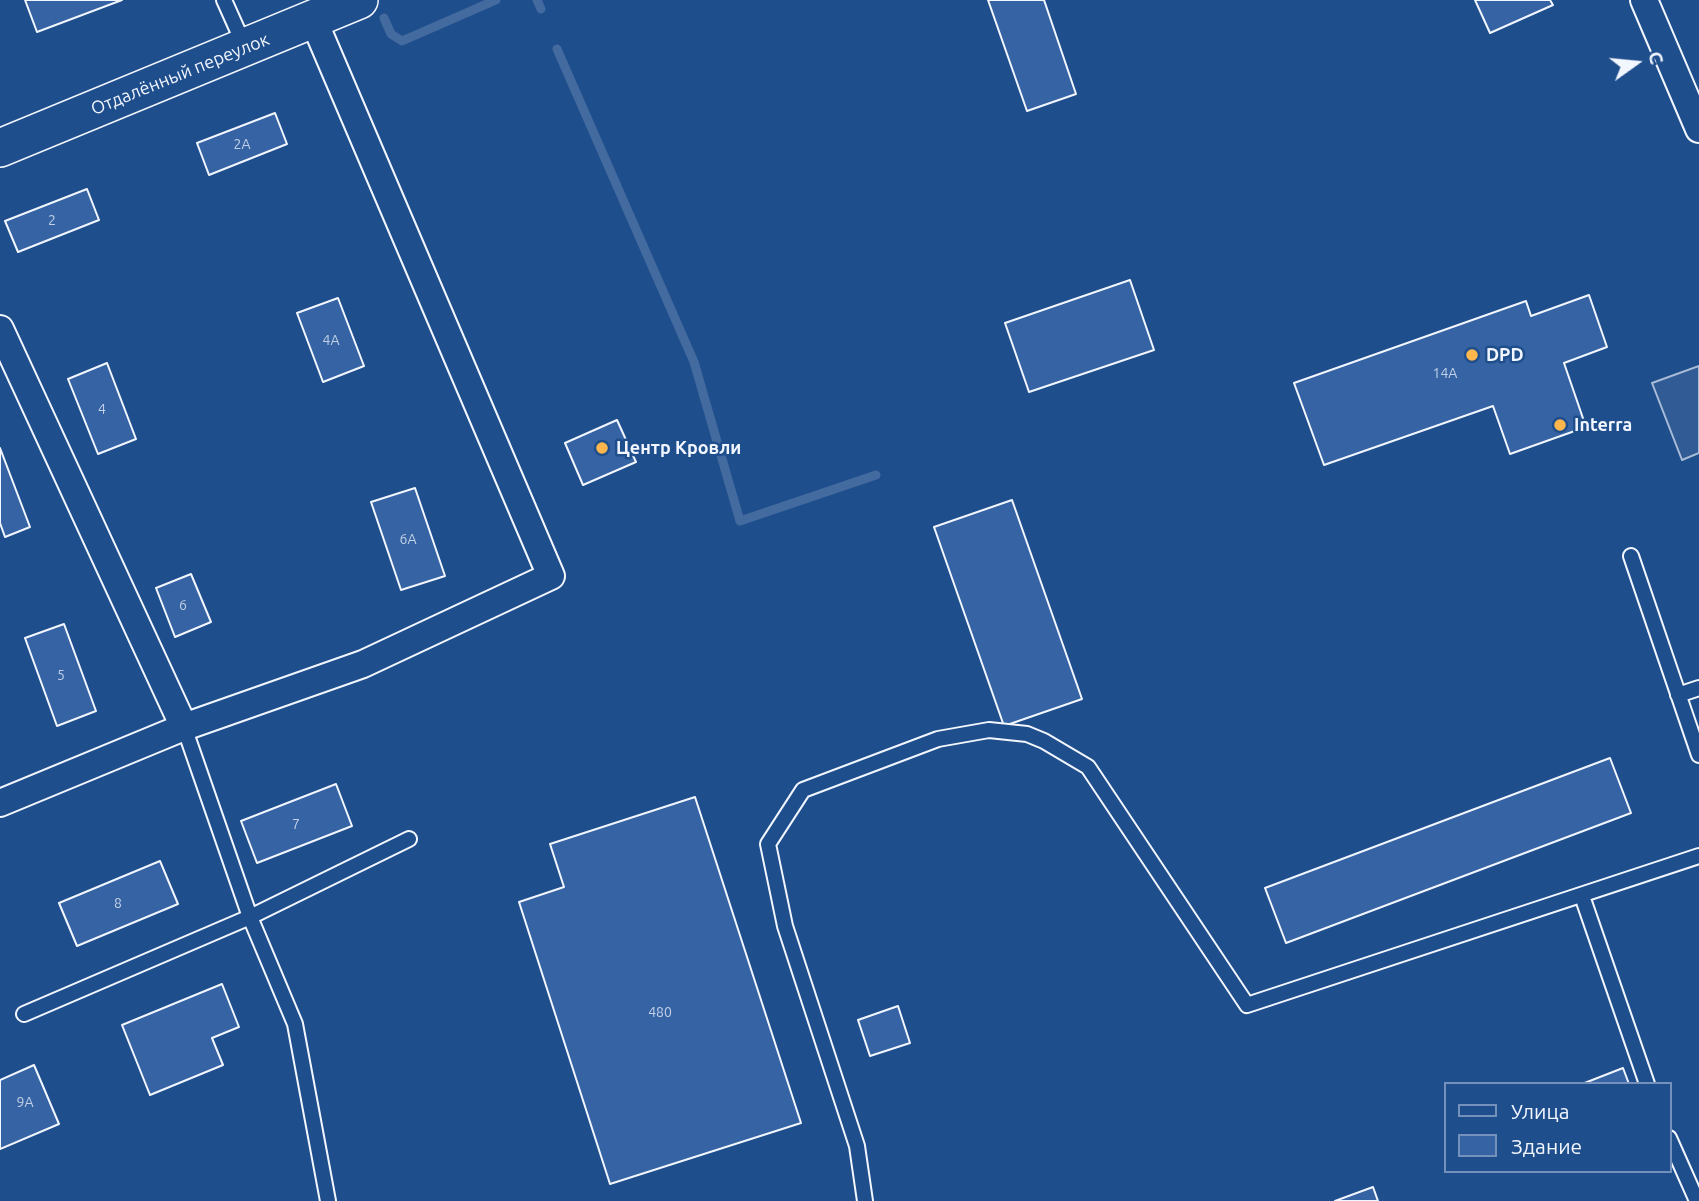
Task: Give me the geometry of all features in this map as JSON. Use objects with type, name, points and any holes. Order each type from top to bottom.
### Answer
[{"type":"main road","name":"Отдалённый переулок","points":[[0,148],[359,0]]},
{"type":"street","points":[[1644,0],[1699,129]]},
{"type":"street","points":[[0,803],[184,727],[363,664],[551,576],[313,19]]},
{"type":"street","points":[[0,329],[184,727]]},
{"type":"lane","points":[[224,0],[245,48]]},
{"type":"lane","points":[[1630,556],[1699,755]]},
{"type":"lane","points":[[1678,695],[1699,688]]},
{"type":"lane","points":[[184,727],[250,917],[295,1024],[328,1201]]},
{"type":"lane","points":[[866,1201],[857,1146],[785,926],[768,844],[803,790],[938,739],[989,730],[1027,734],[1044,741],[1088,767],[1247,1005],[1699,856]]},
{"type":"lane","points":[[24,1014],[250,917],[409,839]]},
{"type":"lane","points":[[1582,896],[1646,1082]]},
{"type":"lane","points":[[1671,1142],[1697,1201]]},
{"type":"shaded area","points":[[1699,366],[1699,453],[1682,460],[1652,383]]},
{"type":"building","points":[[25,0],[122,0],[37,32]]},
{"type":"building","points":[[988,0],[1044,0],[1076,94],[1027,111]]},
{"type":"building","points":[[1475,0],[1550,0],[1553,5],[1490,33]]},
{"type":"building","points":[[275,113],[287,144],[209,175],[197,143]]},
{"type":"building","points":[[87,189],[99,220],[18,252],[5,221]]},
{"type":"building","points":[[1130,280],[1154,350],[1029,392],[1005,323]]},
{"type":"building","points":[[1589,295],[1607,347],[1564,363],[1586,427],[1510,454],[1493,406],[1324,465],[1294,383],[1526,301],[1531,316]]},
{"type":"building","points":[[338,298],[364,366],[323,382],[297,313]]},
{"type":"building","points":[[107,363],[136,439],[98,454],[68,379]]},
{"type":"building","points":[[617,420],[636,462],[583,485],[565,443]]},
{"type":"building","points":[[0,448],[30,527],[5,537],[0,523]]},
{"type":"building","points":[[415,488],[445,576],[401,590],[371,502]]},
{"type":"building","points":[[1012,500],[1082,699],[1004,726],[934,527]]},
{"type":"building","points":[[191,574],[211,622],[175,637],[156,588]]},
{"type":"building","points":[[64,624],[96,711],[57,726],[25,638]]},
{"type":"building","points":[[1610,758],[1631,813],[1286,943],[1265,888]]},
{"type":"building","points":[[336,784],[352,826],[257,863],[241,821]]},
{"type":"building","points":[[695,797],[801,1123],[610,1184],[519,902],[564,887],[550,844]]},
{"type":"building","points":[[160,861],[178,904],[77,946],[59,903]]},
{"type":"building","points":[[222,984],[239,1027],[212,1038],[223,1065],[150,1095],[122,1025]]},
{"type":"building","points":[[898,1006],[910,1043],[870,1056],[858,1020]]},
{"type":"building","points":[[34,1065],[59,1124],[0,1149],[0,1080]]},
{"type":"building","points":[[1623,1068],[1628,1082],[1587,1082]]},
{"type":"building","points":[[1373,1187],[1378,1201],[1335,1201]]},
{"type":"waterway","points":[[384,18],[391,34],[402,41],[496,0]]},
{"type":"waterway","points":[[537,0],[541,9]]},
{"type":"waterway","points":[[557,49],[694,362],[740,521],[876,475]]},
{"type":"place","name":"DPD","points":[[1472,355]]},
{"type":"place","name":"Interra","points":[[1560,425]]},
{"type":"place","name":"Центр Кровли","points":[[602,448]]}]
